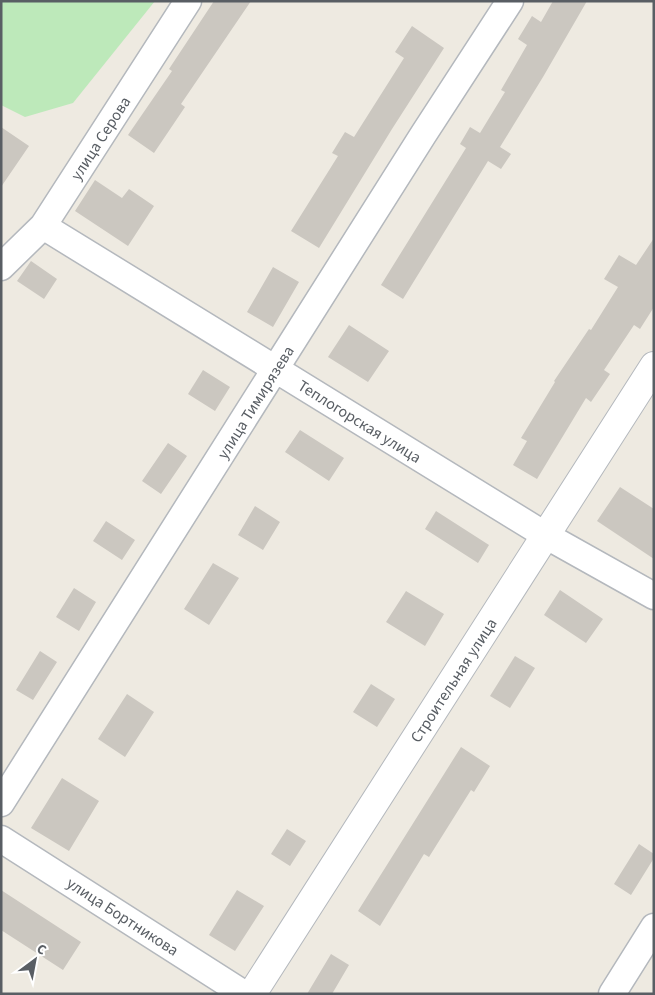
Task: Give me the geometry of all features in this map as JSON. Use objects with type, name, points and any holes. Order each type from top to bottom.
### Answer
[{"type":"street","name":"улица Серова","points":[[1,267],[43,226],[188,1]]},
{"type":"street","name":"улица Тимирязева","points":[[1,803],[423,135],[510,1]]},
{"type":"street","name":"Теплогорская улица","points":[[43,226],[545,535],[654,596]]},
{"type":"street","name":"Строительная улица","points":[[252,994],[654,366]]},
{"type":"street","name":"улица Бортникова","points":[[1,839],[244,994]]},
{"type":"street","points":[[612,994],[654,927]]},
{"type":"green space","points":[[1,1],[155,1],[73,103],[25,117],[1,105]]},
{"type":"building","points":[[214,1],[251,1],[181,104],[185,107],[154,153],[128,135],[172,71],[169,69]]},
{"type":"building","points":[[553,1],[587,1],[500,147],[511,154],[501,169],[488,161],[403,299],[381,285],[466,148],[460,144],[470,127],[480,133],[505,92],[501,90],[527,45],[518,39],[532,16],[541,22]]},
{"type":"building","points":[[412,26],[444,48],[319,248],[291,231],[338,156],[332,153],[345,132],[354,137],[404,58],[395,52]]},
{"type":"building","points":[[1,127],[29,146],[1,187]]},
{"type":"building","points":[[95,180],[122,198],[129,189],[154,206],[128,246],[75,211]]},
{"type":"building","points":[[654,238],[654,307],[640,329],[634,325],[604,370],[610,374],[591,402],[586,398],[537,479],[513,465],[527,441],[521,438],[554,381],[589,329],[591,330],[618,287],[604,279],[619,255],[636,265]]},
{"type":"building","points":[[31,261],[57,279],[44,299],[17,281]]},
{"type":"building","points":[[273,267],[299,282],[273,327],[247,312]]},
{"type":"building","points":[[349,325],[389,351],[368,382],[328,357]]},
{"type":"building","points":[[203,370],[230,387],[215,411],[188,394]]},
{"type":"building","points":[[300,430],[344,458],[329,481],[285,452]]},
{"type":"building","points":[[168,443],[187,456],[161,494],[142,481]]},
{"type":"building","points":[[620,487],[654,509],[654,559],[597,521]]},
{"type":"building","points":[[255,506],[280,522],[263,550],[238,535]]},
{"type":"building","points":[[436,511],[489,545],[478,563],[425,529]]},
{"type":"building","points":[[106,521],[135,540],[122,560],[93,541]]},
{"type":"building","points":[[213,563],[239,578],[209,625],[184,609]]},
{"type":"building","points":[[74,588],[96,602],[79,631],[56,617]]},
{"type":"building","points":[[560,590],[603,619],[586,643],[544,615]]},
{"type":"building","points":[[406,591],[444,614],[425,646],[386,622]]},
{"type":"building","points":[[40,651],[57,662],[33,700],[16,690]]},
{"type":"building","points":[[515,656],[535,668],[510,708],[490,696]]},
{"type":"building","points":[[371,684],[395,699],[377,727],[353,712]]},
{"type":"building","points":[[127,694],[154,712],[125,757],[98,739]]},
{"type":"building","points":[[461,747],[490,766],[474,792],[471,790],[429,857],[424,854],[380,926],[358,911]]},
{"type":"building","points":[[62,778],[99,801],[69,851],[31,828]]},
{"type":"building","points":[[287,829],[306,841],[290,866],[271,854]]},
{"type":"building","points":[[639,844],[654,854],[654,858],[631,895],[614,884]]},
{"type":"building","points":[[1,890],[81,942],[63,970],[1,930]]},
{"type":"building","points":[[237,890],[264,906],[235,951],[209,935]]},
{"type":"building","points":[[331,954],[349,965],[332,994],[307,994]]}]
